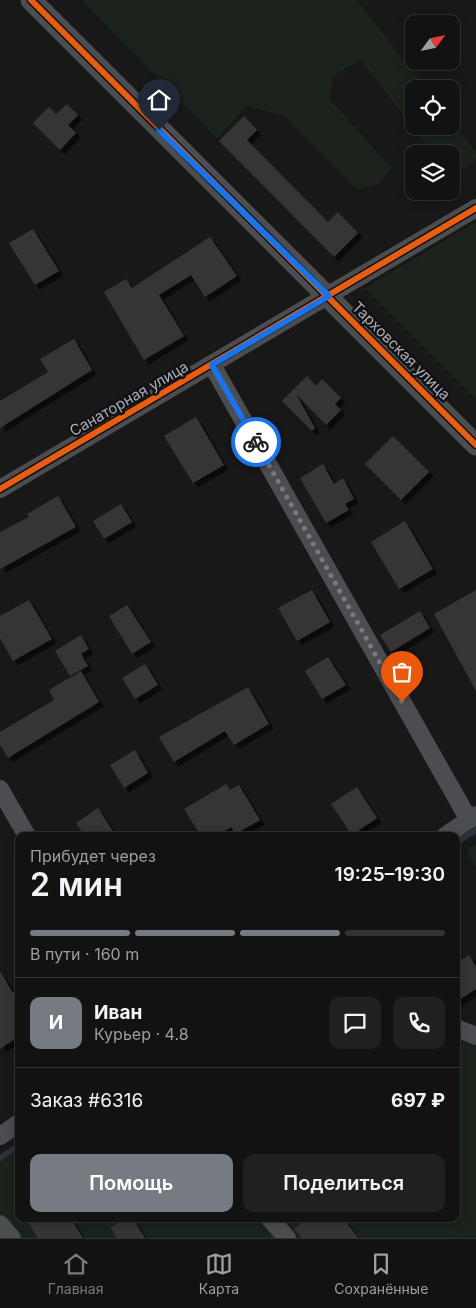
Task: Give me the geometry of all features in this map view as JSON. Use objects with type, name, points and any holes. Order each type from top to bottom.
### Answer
[{"type":"street","name":"Тарховская улица","points":[[31,0],[170,142],[329,296],[476,445]]},
{"type":"street","name":"Санаторная улица","points":[[0,489],[476,208]]},
{"type":"street","points":[[212,365],[472,818],[451,832]]},
{"type":"street","points":[[0,789],[25,832]]},
{"type":"street","points":[[460,1030],[476,1036]]},
{"type":"street","points":[[0,1136],[15,1126]]},
{"type":"street","points":[[273,1222],[287,1238]]},
{"type":"street","points":[[0,1224],[12,1238]]},
{"type":"shaded area","points":[[82,0],[357,0],[405,62],[405,70],[411,70],[419,80],[405,80],[405,118],[360,59],[333,77],[330,100],[391,167],[380,184],[357,189],[284,116],[247,106],[217,139]]},
{"type":"shaded area","points":[[460,132],[476,152],[476,159],[464,170],[460,166],[460,145],[426,145],[418,135],[460,135]]},
{"type":"shaded area","points":[[476,222],[476,399],[365,288]]},
{"type":"shaded area","points":[[476,844],[476,868],[466,850]]},
{"type":"shaded area","points":[[460,1038],[476,1042],[476,1238],[0,1238],[0,1157],[15,1146],[15,1222],[460,1222]]},
{"type":"building","points":[[67,104],[78,115],[68,125],[76,133],[60,150],[33,123],[49,107],[56,114]]},
{"type":"building","points":[[244,116],[257,130],[247,140],[328,222],[338,212],[358,233],[334,257],[219,141]]},
{"type":"building","points":[[33,229],[59,271],[35,285],[9,243]]},
{"type":"building","points":[[210,237],[237,276],[205,297],[191,275],[159,295],[184,336],[144,360],[104,292],[126,279],[132,288]]},
{"type":"building","points":[[74,339],[92,370],[0,428],[0,401],[48,372],[40,359]]},
{"type":"building","points":[[307,376],[316,386],[322,379],[341,398],[335,404],[341,410],[326,425],[296,394],[315,428],[312,431],[282,401]]},
{"type":"building","points":[[196,417],[224,465],[193,483],[164,436]]},
{"type":"building","points":[[393,436],[429,472],[401,500],[365,464]]},
{"type":"building","points":[[323,464],[334,484],[343,478],[354,499],[345,504],[349,510],[326,523],[300,478]]},
{"type":"building","points":[[58,496],[76,527],[0,569],[0,532],[29,517],[27,514]]},
{"type":"building","points":[[121,504],[132,522],[104,539],[93,521]]},
{"type":"building","points":[[405,521],[433,569],[399,589],[371,542]]},
{"type":"building","points":[[312,590],[330,622],[297,641],[278,608]]},
{"type":"building","points":[[476,590],[476,691],[434,614]]},
{"type":"building","points":[[29,600],[52,639],[13,661],[0,638],[0,616]]},
{"type":"building","points":[[127,605],[151,642],[132,654],[109,616]]},
{"type":"building","points":[[420,611],[430,628],[391,652],[380,635]]},
{"type":"building","points":[[81,635],[89,649],[81,654],[88,666],[70,676],[55,651]]},
{"type":"building","points":[[328,657],[346,685],[322,699],[305,671]]},
{"type":"building","points":[[145,664],[158,685],[135,699],[122,678]]},
{"type":"building","points":[[81,671],[99,702],[8,758],[0,745],[0,732],[54,700],[49,690]]},
{"type":"building","points":[[248,687],[269,724],[234,745],[225,731],[174,762],[159,737]]},
{"type":"building","points":[[135,750],[148,773],[124,788],[110,765]]},
{"type":"building","points":[[226,784],[230,790],[239,785],[260,820],[239,832],[234,832],[231,827],[224,832],[198,832],[184,809]]},
{"type":"building","points":[[357,787],[377,818],[356,832],[350,832],[331,804]]},
{"type":"building","points":[[98,808],[113,832],[82,832],[76,823]]},
{"type":"building","points":[[469,955],[476,967],[476,989],[460,999],[460,961]]},
{"type":"building","points":[[0,971],[13,993],[15,992],[15,1039],[0,1049]]},
{"type":"building","points":[[28,1222],[73,1222],[83,1238],[38,1238]]},
{"type":"building","points":[[120,1222],[135,1222],[145,1238],[117,1238],[111,1228]]},
{"type":"building","points":[[302,1222],[346,1222],[358,1238],[302,1238],[294,1229]]},
{"type":"waterway","points":[[460,840],[476,830]]},
{"type":"waterway","points":[[0,1158],[15,1148]]},
{"type":"cycle path","points":[[31,0],[476,445]]},
{"type":"cycle path","points":[[0,489],[476,208]]},
{"type":"way so far","points":[[256,442],[402,702]]},
{"type":"route","points":[[159,130],[329,296],[212,365],[256,442]]}]
